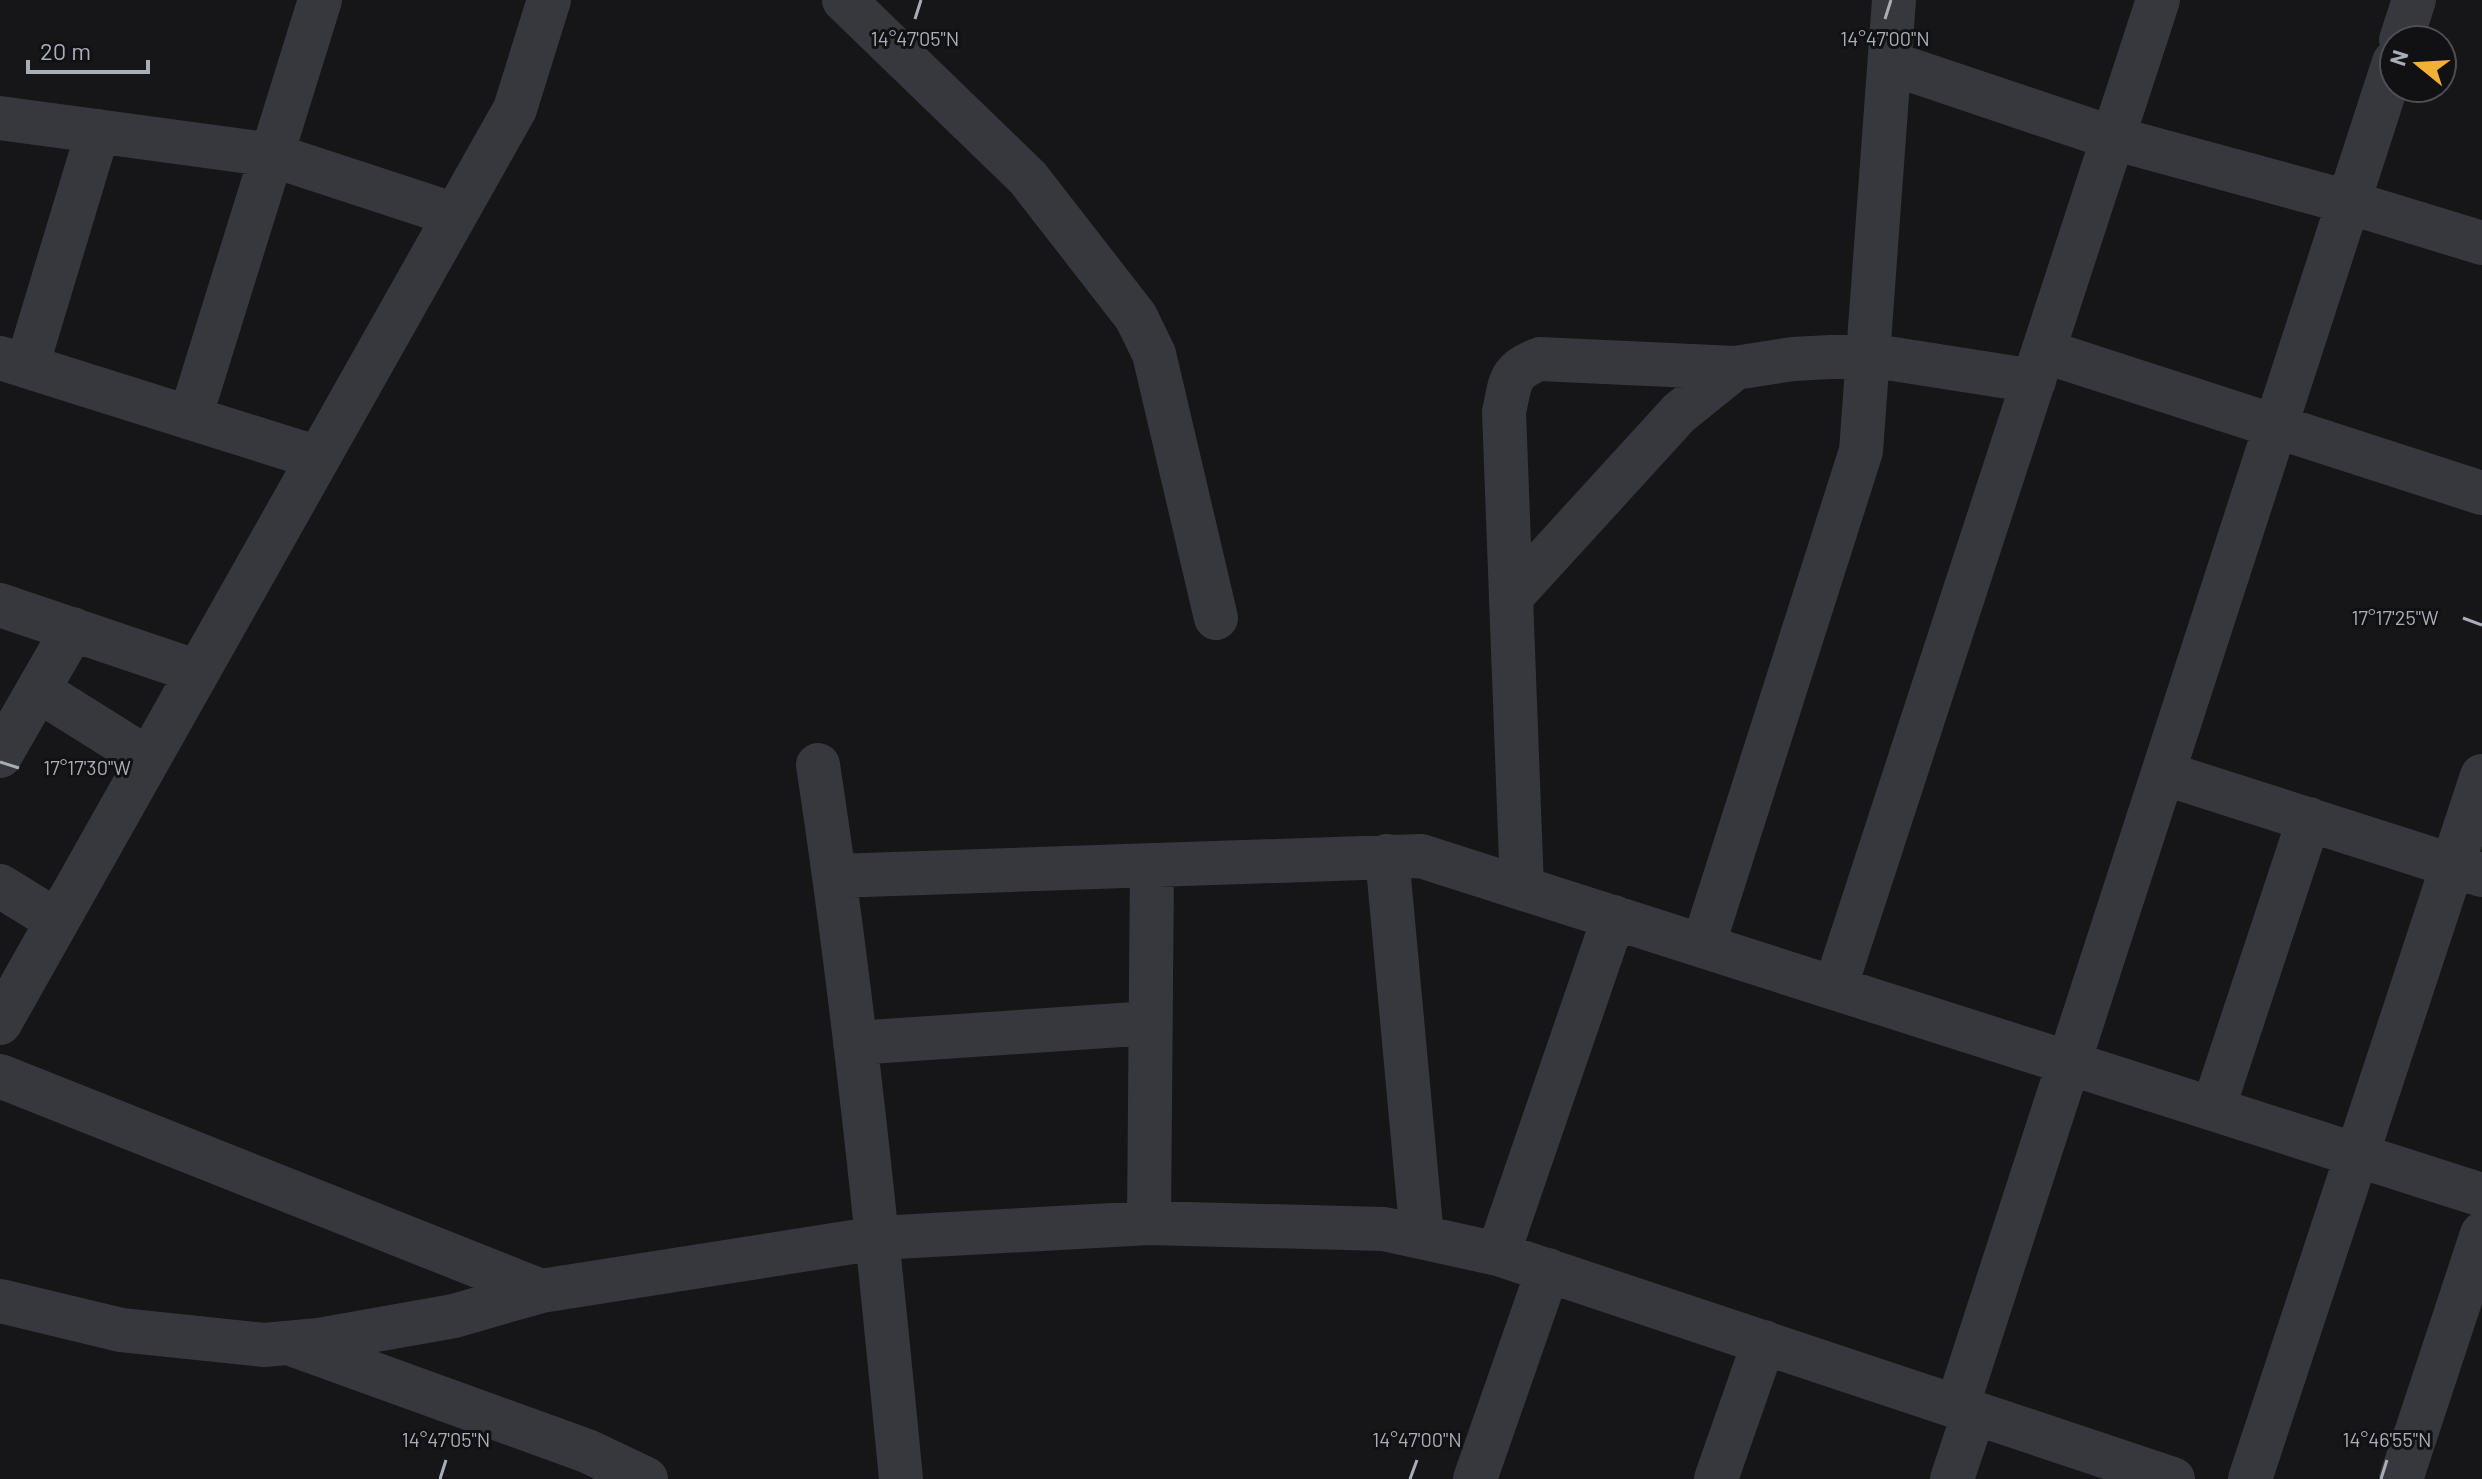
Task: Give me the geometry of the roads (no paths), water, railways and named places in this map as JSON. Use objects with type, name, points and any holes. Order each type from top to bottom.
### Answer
[{"type":"street","points":[[190,418],[320,0]]},
{"type":"street","points":[[0,1023],[515,109],[549,0]]},
{"type":"street","points":[[844,0],[1028,178],[1136,317],[1154,354],[1216,618]]},
{"type":"street","points":[[1703,946],[1861,451],[1894,0]]},
{"type":"street","points":[[1835,988],[2158,0]]},
{"type":"street","points":[[2406,24],[2414,0]]},
{"type":"street","points":[[1890,63],[2113,138],[2348,202],[2482,243]]},
{"type":"street","points":[[1952,1479],[1966,1410],[2069,1063],[2380,104]]},
{"type":"street","points":[[0,118],[272,155],[455,215]]},
{"type":"street","points":[[98,131],[13,362],[318,458]]},
{"type":"street","points":[[1522,888],[1504,412],[1512,379],[1521,366],[1540,359],[1735,368],[1793,359],[1868,355],[2038,366],[2275,426],[2482,493]]},
{"type":"street","points":[[1511,597],[1679,413],[1735,368]]},
{"type":"street","points":[[0,605],[198,672]]},
{"type":"street","points":[[0,756],[73,629]]},
{"type":"street","points":[[38,690],[148,759]]},
{"type":"street","points":[[818,765],[835,876],[878,1238],[901,1479]]},
{"type":"street","points":[[2163,773],[2467,870]]},
{"type":"street","points":[[2250,1479],[2357,1155],[2467,870],[2482,776]]},
{"type":"street","points":[[2213,1109],[2309,819]]},
{"type":"street","points":[[1387,856],[1422,1237]]},
{"type":"street","points":[[835,876],[1421,856],[2482,1195]]},
{"type":"street","points":[[1149,1223],[1152,865]]},
{"type":"street","points":[[0,886],[57,921]]},
{"type":"street","points":[[1498,1254],[1614,917]]},
{"type":"street","points":[[855,1043],[1150,1023]]},
{"type":"street","points":[[0,1076],[541,1291]]},
{"type":"street","points":[[0,1301],[121,1330],[210,1342],[264,1345],[454,1316],[541,1291],[878,1238],[1149,1223],[1384,1229],[1498,1254],[2173,1479]]},
{"type":"street","points":[[2401,1479],[2468,1320],[2482,1234]]},
{"type":"street","points":[[1475,1479],[1548,1270]]},
{"type":"street","points":[[1716,1479],[1764,1342]]},
{"type":"street","points":[[288,1343],[587,1451],[646,1479]]}]
